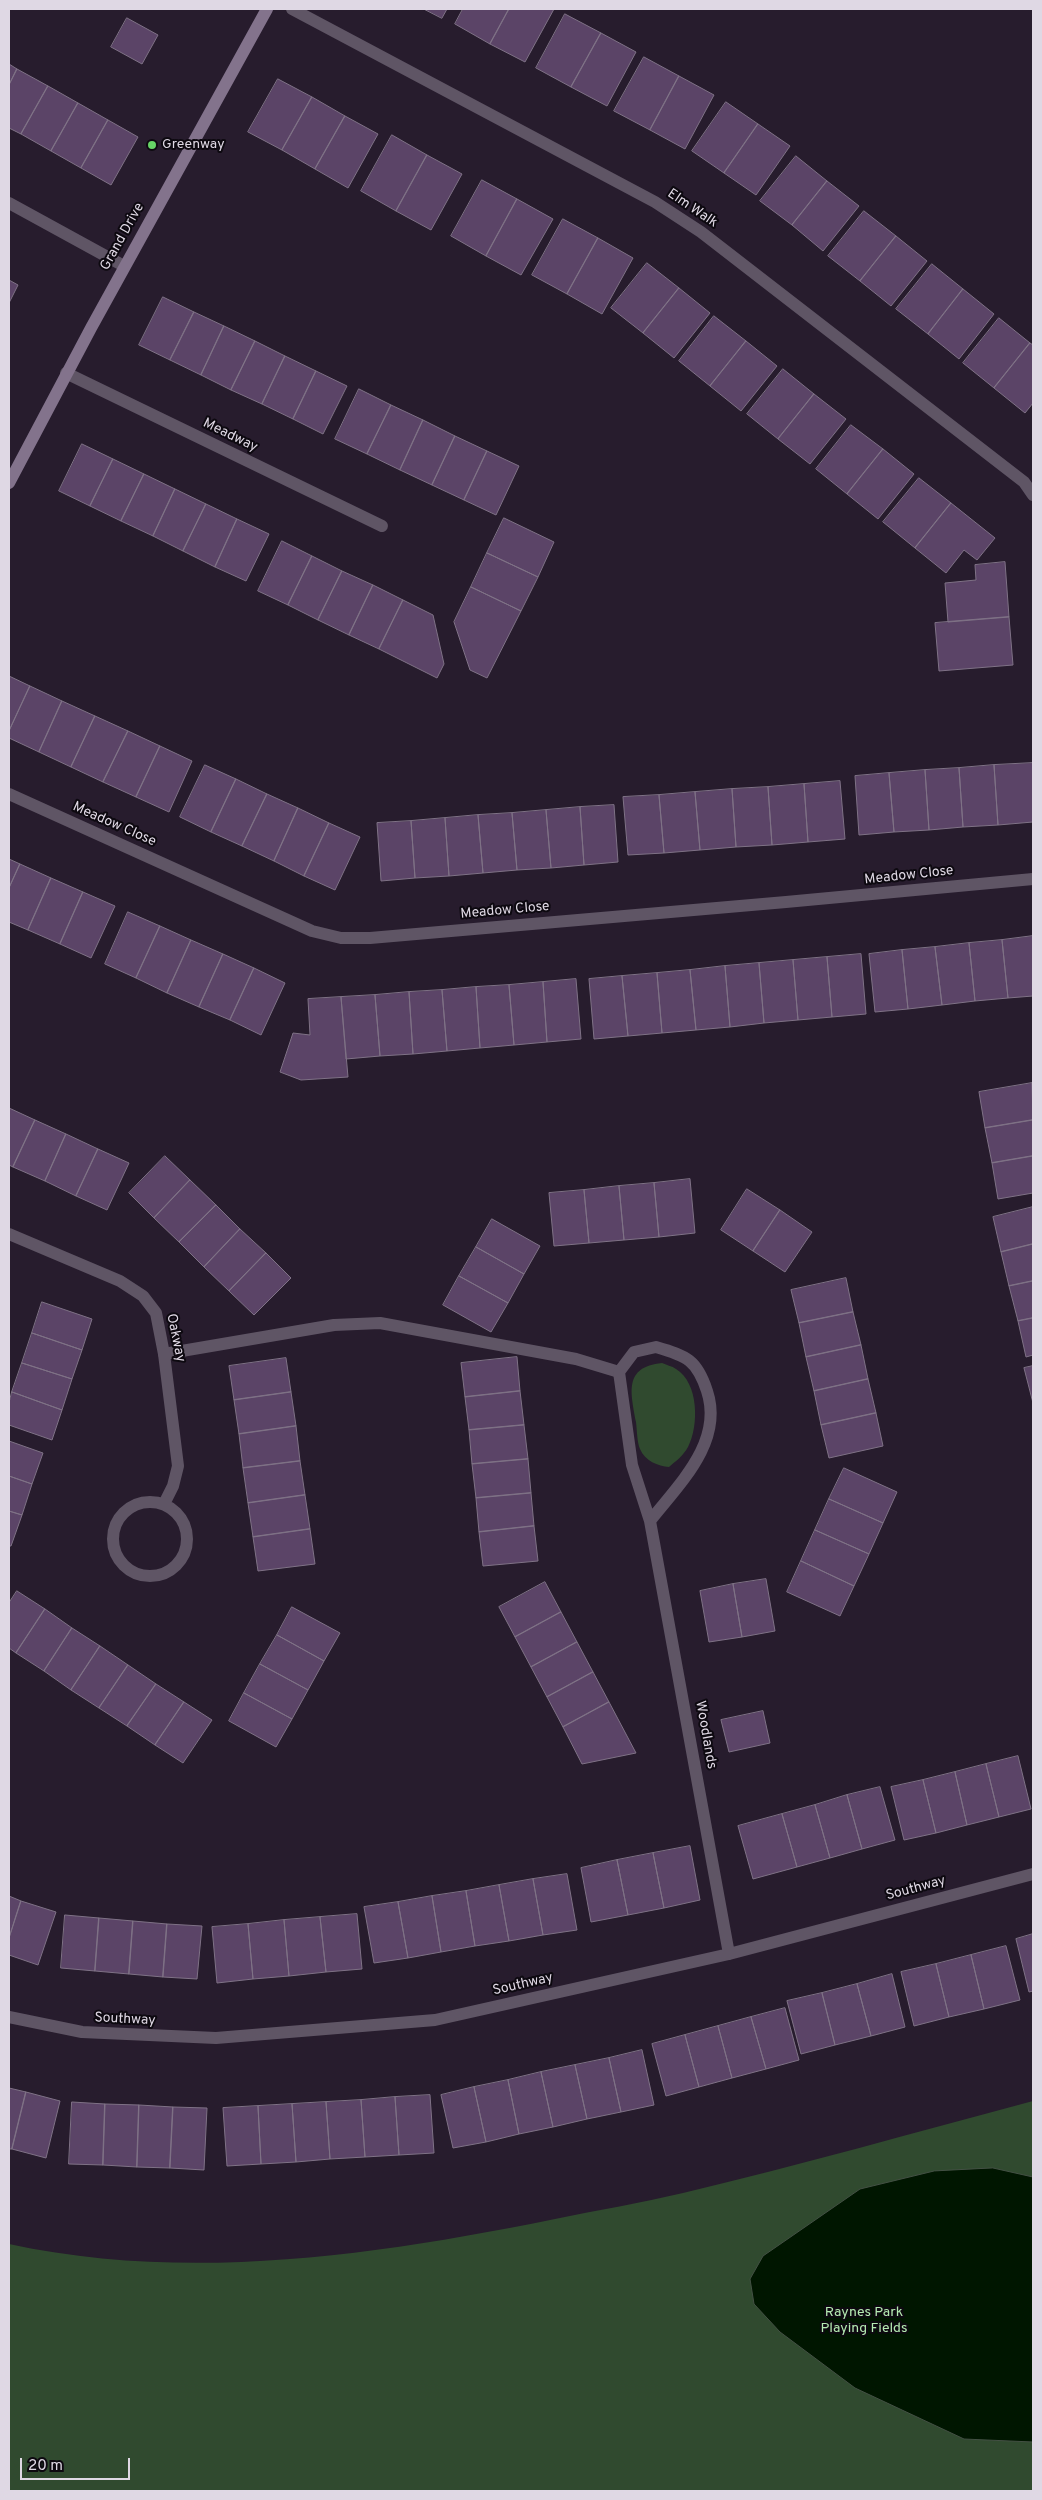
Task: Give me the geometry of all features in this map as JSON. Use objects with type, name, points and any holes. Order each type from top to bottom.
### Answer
[{"type":"main road","name":"Grand Drive","points":[[9,482],[124,266],[268,9]]},
{"type":"street","name":"Elm Walk","points":[[292,9],[662,207],[701,232],[1024,482],[1033,495]]},
{"type":"street","points":[[9,203],[124,266]]},
{"type":"street","name":"Meadway","points":[[66,373],[382,526]]},
{"type":"street","name":"Meadow Close","points":[[9,794],[312,931],[341,938],[380,937],[1033,879]]},
{"type":"street","name":"Oakway","points":[[9,1234],[120,1281],[143,1296],[156,1313],[164,1354],[178,1466],[173,1486],[164,1504]]},
{"type":"street","points":[[164,1354],[334,1325],[380,1322],[576,1358],[619,1372],[634,1352],[656,1347],[682,1354],[701,1371],[711,1401],[711,1430],[697,1460],[650,1521]]},
{"type":"street","name":"Woodlands","points":[[619,1372],[632,1465],[650,1521],[729,1954]]},
{"type":"street","points":[[152,1501],[164,1504],[175,1511],[182,1520],[186,1530],[187,1542],[184,1554],[178,1564],[169,1571],[146,1576],[134,1572],[123,1565],[116,1554],[113,1542],[114,1529],[119,1518],[128,1508],[139,1503],[152,1501]]},
{"type":"street","name":"Southway","points":[[9,2018],[82,2032],[216,2038],[435,2020],[729,1954],[1033,1874]]},
{"type":"green space","points":[[662,1363],[674,1368],[684,1376],[693,1394],[695,1405],[692,1438],[682,1456],[669,1467],[652,1462],[642,1453],[632,1401],[632,1383],[635,1376],[649,1365]]},
{"type":"green space","name":"Raynes Park Playing Fields","points":[[1033,2101],[1033,2491],[9,2491],[9,2244],[77,2256],[145,2262],[214,2263],[283,2260],[420,2244],[683,2193],[815,2160]]},
{"type":"shaded area","points":[[993,2168],[1033,2177],[1033,2442],[964,2439],[855,2388],[780,2332],[754,2304],[750,2279],[763,2256],[860,2189],[934,2171]]},
{"type":"building","points":[[424,9],[447,9],[442,18]]},
{"type":"building","points":[[463,9],[509,9],[490,44],[455,24]]},
{"type":"building","points":[[509,9],[554,9],[525,62],[490,44]]},
{"type":"building","points":[[565,14],[601,33],[571,87],[536,68]]},
{"type":"building","points":[[127,18],[158,35],[142,64],[111,47]]},
{"type":"building","points":[[601,33],[636,52],[607,106],[571,87]]},
{"type":"building","points":[[644,57],[679,76],[650,130],[614,111]]},
{"type":"building","points":[[9,64],[17,69],[9,85]]},
{"type":"building","points":[[17,69],[48,86],[21,134],[9,128],[9,85]]},
{"type":"building","points":[[679,76],[714,95],[685,149],[650,130]]},
{"type":"building","points":[[278,79],[312,97],[282,150],[248,132]]},
{"type":"building","points":[[48,86],[78,103],[51,151],[21,134]]},
{"type":"building","points":[[312,97],[345,116],[315,169],[282,150]]},
{"type":"building","points":[[726,102],[758,124],[724,173],[692,151]]},
{"type":"building","points":[[78,103],[108,120],[81,168],[51,151]]},
{"type":"building","points":[[345,116],[378,134],[348,188],[315,169]]},
{"type":"building","points":[[108,120],[138,137],[111,185],[81,168]]},
{"type":"building","points":[[758,124],[790,146],[756,195],[724,173]]},
{"type":"building","points":[[392,135],[427,155],[396,211],[361,191]]},
{"type":"building","points":[[427,155],[462,174],[431,230],[396,211]]},
{"type":"building","points":[[796,156],[827,181],[792,225],[760,201]]},
{"type":"building","points":[[482,180],[517,199],[486,256],[451,236]]},
{"type":"building","points":[[827,181],[859,206],[823,251],[792,225]]},
{"type":"building","points":[[517,199],[553,219],[521,275],[486,256]]},
{"type":"building","points":[[864,211],[896,236],[860,281],[828,256]]},
{"type":"building","points":[[563,219],[598,238],[567,294],[532,275]]},
{"type":"building","points":[[896,236],[927,261],[891,306],[860,281]]},
{"type":"building","points":[[598,238],[633,258],[602,314],[567,294]]},
{"type":"building","points":[[647,263],[679,288],[643,333],[611,308]]},
{"type":"building","points":[[932,264],[963,289],[928,334],[896,309]]},
{"type":"building","points":[[9,280],[18,285],[9,303]]},
{"type":"building","points":[[679,288],[710,313],[674,358],[643,333]]},
{"type":"building","points":[[963,289],[994,314],[959,359],[928,334]]},
{"type":"building","points":[[163,297],[194,312],[170,360],[139,345]]},
{"type":"building","points":[[194,312],[224,326],[201,375],[170,360]]},
{"type":"building","points":[[714,316],[746,341],[710,386],[679,361]]},
{"type":"building","points":[[999,318],[1030,343],[994,388],[963,363]]},
{"type":"building","points":[[224,326],[255,341],[231,390],[201,375]]},
{"type":"building","points":[[255,341],[285,356],[262,404],[231,390]]},
{"type":"building","points":[[746,341],[777,366],[741,411],[710,386]]},
{"type":"building","points":[[1030,343],[1033,345],[1033,403],[1025,413],[994,388]]},
{"type":"building","points":[[285,356],[316,371],[293,419],[262,404]]},
{"type":"building","points":[[783,369],[814,394],[778,439],[747,414]]},
{"type":"building","points":[[316,371],[347,386],[323,434],[293,419]]},
{"type":"building","points":[[359,389],[391,405],[367,454],[335,439]]},
{"type":"building","points":[[814,394],[846,419],[810,464],[778,439]]},
{"type":"building","points":[[391,405],[423,420],[400,470],[367,454]]},
{"type":"building","points":[[423,420],[455,436],[432,485],[400,470]]},
{"type":"building","points":[[851,425],[883,449],[847,494],[816,469]]},
{"type":"building","points":[[455,436],[487,451],[464,500],[432,485]]},
{"type":"building","points":[[82,444],[113,459],[90,506],[59,491]]},
{"type":"building","points":[[883,449],[914,474],[878,519],[847,494]]},
{"type":"building","points":[[487,451],[519,466],[496,515],[464,500]]},
{"type":"building","points":[[113,459],[144,474],[121,521],[90,506]]},
{"type":"building","points":[[144,474],[175,489],[153,536],[121,521]]},
{"type":"building","points":[[919,478],[951,503],[915,548],[883,522]]},
{"type":"building","points":[[175,489],[206,504],[183,551],[153,536]]},
{"type":"building","points":[[951,503],[995,538],[977,560],[964,550],[946,573],[915,548]]},
{"type":"building","points":[[206,504],[237,519],[215,567],[183,551]]},
{"type":"building","points":[[504,518],[554,542],[538,577],[487,553]]},
{"type":"building","points":[[237,519],[269,534],[246,581],[215,567]]},
{"type":"building","points":[[282,541],[312,556],[288,605],[258,591]]},
{"type":"building","points":[[487,553],[538,577],[521,611],[471,587]]},
{"type":"building","points":[[312,556],[342,571],[318,620],[288,605]]},
{"type":"building","points":[[1005,562],[1009,617],[948,622],[945,583],[976,580],[975,565]]},
{"type":"building","points":[[342,571],[373,585],[349,635],[318,620]]},
{"type":"building","points":[[373,585],[403,600],[379,649],[349,635]]},
{"type":"building","points":[[471,587],[521,611],[487,678],[470,670],[454,622]]},
{"type":"building","points":[[403,600],[433,615],[444,664],[437,678],[379,649]]},
{"type":"building","points":[[1009,617],[1013,665],[939,671],[935,623]]},
{"type":"building","points":[[9,676],[30,686],[9,731]]},
{"type":"building","points":[[30,686],[62,701],[39,752],[9,738],[9,731]]},
{"type":"building","points":[[62,701],[95,716],[71,767],[39,752]]},
{"type":"building","points":[[95,716],[128,731],[103,782],[71,767]]},
{"type":"building","points":[[128,731],[160,746],[136,797],[103,782]]},
{"type":"building","points":[[160,746],[192,761],[169,812],[136,797]]},
{"type":"building","points":[[1033,763],[1033,822],[998,825],[994,765]]},
{"type":"building","points":[[205,765],[236,779],[211,832],[180,817]]},
{"type":"building","points":[[994,765],[998,825],[963,827],[959,768]]},
{"type":"building","points":[[959,768],[963,827],[929,830],[925,770]]},
{"type":"building","points":[[925,770],[929,830],[894,832],[889,773]]},
{"type":"building","points":[[889,773],[894,832],[859,835],[855,776]]},
{"type":"building","points":[[236,779],[267,794],[242,846],[211,832]]},
{"type":"building","points":[[840,781],[845,839],[808,842],[804,784]]},
{"type":"building","points":[[804,784],[808,842],[772,845],[768,787]]},
{"type":"building","points":[[768,787],[772,845],[736,847],[732,789]]},
{"type":"building","points":[[732,789],[736,847],[700,850],[695,792]]},
{"type":"building","points":[[695,792],[700,850],[664,853],[659,795]]},
{"type":"building","points":[[267,794],[298,808],[274,861],[242,846]]},
{"type":"building","points":[[659,795],[664,853],[628,855],[623,797]]},
{"type":"building","points":[[614,805],[618,862],[584,865],[580,807]]},
{"type":"building","points":[[580,807],[584,865],[551,868],[546,810]]},
{"type":"building","points":[[298,808],[329,823],[304,876],[274,861]]},
{"type":"building","points":[[546,810],[551,868],[517,870],[512,813]]},
{"type":"building","points":[[512,813],[517,870],[483,873],[478,815]]},
{"type":"building","points":[[478,815],[483,873],[449,876],[445,818]]},
{"type":"building","points":[[445,818],[449,876],[415,878],[411,821]]},
{"type":"building","points":[[411,821],[415,878],[381,881],[377,823]]},
{"type":"building","points":[[329,823],[360,837],[335,890],[304,876]]},
{"type":"building","points":[[9,859],[20,864],[9,888]]},
{"type":"building","points":[[20,864],[51,878],[28,930],[9,922],[9,888]]},
{"type":"building","points":[[51,878],[83,892],[60,944],[28,930]]},
{"type":"building","points":[[83,892],[115,906],[91,958],[60,944]]},
{"type":"building","points":[[128,912],[160,926],[136,978],[105,964]]},
{"type":"building","points":[[160,926],[191,940],[167,993],[136,978]]},
{"type":"building","points":[[1033,936],[1033,996],[1008,998],[1002,940]]},
{"type":"building","points":[[191,940],[223,954],[199,1007],[167,993]]},
{"type":"building","points":[[1002,940],[1008,998],[975,1001],[969,943]]},
{"type":"building","points":[[969,943],[975,1001],[942,1005],[935,947]]},
{"type":"building","points":[[935,947],[942,1005],[908,1009],[902,950]]},
{"type":"building","points":[[902,950],[908,1009],[875,1012],[869,954]]},
{"type":"building","points":[[223,954],[254,968],[230,1020],[199,1007]]},
{"type":"building","points":[[861,954],[866,1014],[832,1017],[827,957]]},
{"type":"building","points":[[827,957],[832,1017],[798,1020],[793,960]]},
{"type":"building","points":[[793,960],[798,1020],[764,1023],[759,963]]},
{"type":"building","points":[[759,963],[764,1023],[730,1027],[725,966]]},
{"type":"building","points":[[725,966],[730,1027],[696,1030],[690,970]]},
{"type":"building","points":[[254,968],[285,983],[261,1035],[230,1020]]},
{"type":"building","points":[[690,970],[696,1030],[662,1033],[657,973]]},
{"type":"building","points":[[657,973],[662,1033],[628,1036],[622,976]]},
{"type":"building","points":[[622,976],[628,1036],[594,1039],[589,979]]},
{"type":"building","points":[[576,979],[581,1039],[547,1042],[543,982]]},
{"type":"building","points":[[543,982],[547,1042],[514,1045],[509,985]]},
{"type":"building","points":[[509,985],[514,1045],[480,1048],[476,987]]},
{"type":"building","points":[[476,987],[480,1048],[447,1051],[442,990]]},
{"type":"building","points":[[442,990],[447,1051],[413,1054],[409,992]]},
{"type":"building","points":[[409,992],[413,1054],[380,1056],[375,995]]},
{"type":"building","points":[[375,995],[380,1056],[346,1059],[341,997]]},
{"type":"building","points":[[341,997],[348,1077],[301,1080],[280,1072],[293,1033],[310,1035],[308,999]]},
{"type":"building","points":[[1032,1083],[1033,1120],[985,1128],[979,1092]]},
{"type":"building","points":[[9,1108],[35,1120],[13,1167],[9,1165]]},
{"type":"building","points":[[35,1120],[66,1134],[45,1181],[13,1167]]},
{"type":"building","points":[[1033,1120],[1033,1156],[992,1163],[985,1128]]},
{"type":"building","points":[[66,1134],[98,1149],[76,1196],[45,1181]]},
{"type":"building","points":[[98,1149],[129,1163],[107,1210],[76,1196]]},
{"type":"building","points":[[165,1156],[190,1180],[154,1218],[129,1193]]},
{"type":"building","points":[[1033,1156],[1033,1193],[998,1199],[992,1163]]},
{"type":"building","points":[[690,1179],[695,1233],[659,1237],[654,1183]]},
{"type":"building","points":[[190,1180],[216,1205],[179,1242],[154,1218]]},
{"type":"building","points":[[654,1183],[659,1237],[624,1240],[619,1186]]},
{"type":"building","points":[[619,1186],[624,1240],[589,1243],[584,1190]]},
{"type":"building","points":[[747,1189],[780,1210],[753,1251],[721,1230]]},
{"type":"building","points":[[584,1190],[589,1243],[554,1246],[549,1193]]},
{"type":"building","points":[[216,1205],[240,1229],[204,1267],[179,1242]]},
{"type":"building","points":[[1033,1207],[1033,1244],[1001,1252],[993,1217]]},
{"type":"building","points":[[780,1210],[812,1232],[785,1272],[753,1251]]},
{"type":"building","points":[[492,1219],[540,1246],[524,1274],[476,1247]]},
{"type":"building","points":[[240,1229],[266,1253],[229,1291],[204,1267]]},
{"type":"building","points":[[1033,1244],[1033,1281],[1009,1286],[1001,1252]]},
{"type":"building","points":[[476,1247],[524,1274],[508,1303],[459,1276]]},
{"type":"building","points":[[266,1253],[291,1278],[254,1315],[229,1291]]},
{"type":"building","points":[[459,1276],[508,1303],[491,1332],[443,1305]]},
{"type":"building","points":[[846,1278],[853,1312],[799,1323],[791,1290]]},
{"type":"building","points":[[1033,1281],[1033,1318],[1018,1321],[1009,1286]]},
{"type":"building","points":[[42,1302],[92,1319],[82,1350],[32,1333]]},
{"type":"building","points":[[853,1312],[861,1345],[806,1357],[799,1323]]},
{"type":"building","points":[[1033,1318],[1033,1355],[1026,1357],[1018,1321]]},
{"type":"building","points":[[32,1333],[82,1350],[72,1379],[22,1363]]},
{"type":"building","points":[[861,1345],[868,1379],[814,1391],[806,1357]]},
{"type":"building","points":[[517,1357],[520,1391],[465,1397],[461,1363]]},
{"type":"building","points":[[286,1358],[291,1392],[234,1400],[229,1366]]},
{"type":"building","points":[[22,1363],[72,1379],[62,1410],[12,1392]]},
{"type":"building","points":[[1033,1366],[1033,1403],[1024,1368]]},
{"type":"building","points":[[868,1379],[876,1413],[821,1425],[814,1391]]},
{"type":"building","points":[[520,1391],[524,1425],[469,1430],[465,1397]]},
{"type":"building","points":[[12,1392],[62,1410],[52,1440],[9,1425],[9,1403]]},
{"type":"building","points":[[291,1392],[296,1426],[239,1434],[234,1400]]},
{"type":"building","points":[[876,1413],[883,1446],[829,1458],[821,1425]]},
{"type":"building","points":[[524,1425],[528,1459],[472,1464],[469,1430]]},
{"type":"building","points":[[296,1426],[300,1461],[243,1468],[239,1434]]},
{"type":"building","points":[[9,1441],[43,1453],[32,1484],[9,1476]]},
{"type":"building","points":[[528,1459],[531,1493],[476,1498],[472,1464]]},
{"type":"building","points":[[300,1461],[305,1495],[248,1503],[243,1468]]},
{"type":"building","points":[[844,1468],[897,1492],[883,1523],[829,1499]]},
{"type":"building","points":[[9,1476],[32,1484],[22,1515],[9,1511]]},
{"type":"building","points":[[531,1493],[534,1526],[479,1532],[476,1498]]},
{"type":"building","points":[[305,1495],[310,1529],[253,1537],[248,1503]]},
{"type":"building","points":[[829,1499],[883,1523],[869,1554],[815,1530]]},
{"type":"building","points":[[9,1511],[22,1515],[11,1546],[9,1546]]},
{"type":"building","points":[[534,1526],[538,1561],[483,1566],[479,1532]]},
{"type":"building","points":[[310,1529],[315,1564],[258,1571],[253,1537]]},
{"type":"building","points":[[815,1530],[869,1554],[854,1586],[801,1561]]},
{"type":"building","points":[[801,1561],[854,1586],[840,1616],[787,1592]]},
{"type":"building","points":[[766,1579],[775,1631],[742,1637],[733,1584]]},
{"type":"building","points":[[545,1582],[561,1612],[515,1637],[499,1607]]},
{"type":"building","points":[[733,1584],[742,1637],[709,1642],[700,1591]]},
{"type":"building","points":[[17,1591],[45,1609],[16,1653],[9,1648],[9,1603]]},
{"type":"building","points":[[292,1607],[340,1633],[324,1661],[277,1635]]},
{"type":"building","points":[[45,1609],[72,1628],[44,1671],[16,1653]]},
{"type":"building","points":[[561,1612],[577,1642],[531,1667],[515,1637]]},
{"type":"building","points":[[72,1628],[100,1646],[71,1690],[44,1671]]},
{"type":"building","points":[[277,1635],[324,1661],[308,1690],[260,1664]]},
{"type":"building","points":[[577,1642],[593,1672],[547,1697],[531,1667]]},
{"type":"building","points":[[100,1646],[128,1665],[99,1708],[71,1690]]},
{"type":"building","points":[[260,1664],[308,1690],[292,1719],[244,1693]]},
{"type":"building","points":[[128,1665],[156,1684],[127,1726],[99,1708]]},
{"type":"building","points":[[593,1672],[609,1702],[563,1727],[547,1697]]},
{"type":"building","points":[[156,1684],[184,1702],[155,1745],[127,1726]]},
{"type":"building","points":[[244,1693],[292,1719],[276,1747],[229,1721]]},
{"type":"building","points":[[184,1702],[212,1720],[183,1763],[155,1745]]},
{"type":"building","points":[[609,1702],[636,1753],[582,1764],[563,1727]]},
{"type":"building","points":[[763,1711],[770,1743],[729,1752],[721,1720]]},
{"type":"building","points":[[1018,1756],[1031,1809],[999,1817],[986,1764]]},
{"type":"building","points":[[986,1764],[999,1817],[967,1825],[955,1772]]},
{"type":"building","points":[[955,1772],[967,1825],[936,1833],[923,1780]]},
{"type":"building","points":[[923,1780],[936,1833],[904,1840],[891,1787]]},
{"type":"building","points":[[880,1787],[895,1840],[862,1849],[847,1795]]},
{"type":"building","points":[[847,1795],[862,1849],[830,1858],[815,1805]]},
{"type":"building","points":[[815,1805],[830,1858],[797,1867],[782,1814]]},
{"type":"building","points":[[782,1814],[797,1867],[753,1879],[738,1826]]},
{"type":"building","points":[[690,1846],[700,1900],[664,1908],[653,1853]]},
{"type":"building","points":[[653,1853],[664,1908],[628,1915],[617,1860]]},
{"type":"building","points":[[617,1860],[628,1915],[591,1922],[581,1868]]},
{"type":"building","points":[[567,1874],[577,1930],[543,1935],[533,1879]]},
{"type":"building","points":[[533,1879],[543,1935],[509,1941],[499,1885]]},
{"type":"building","points":[[499,1885],[509,1941],[475,1946],[466,1891]]},
{"type":"building","points":[[466,1891],[475,1946],[441,1952],[432,1896]]},
{"type":"building","points":[[9,1896],[21,1901],[9,1938]]},
{"type":"building","points":[[432,1896],[441,1952],[408,1958],[398,1902]]},
{"type":"building","points":[[21,1901],[56,1912],[38,1965],[9,1955],[9,1938]]},
{"type":"building","points":[[398,1902],[408,1958],[374,1963],[364,1907]]},
{"type":"building","points":[[357,1914],[362,1969],[326,1972],[320,1917]]},
{"type":"building","points":[[65,1915],[99,1918],[95,1971],[61,1968]]},
{"type":"building","points":[[320,1917],[326,1972],[289,1976],[284,1920]]},
{"type":"building","points":[[99,1918],[133,1921],[129,1974],[95,1971]]},
{"type":"building","points":[[284,1920],[289,1976],[253,1979],[248,1924]]},
{"type":"building","points":[[133,1921],[167,1924],[163,1977],[129,1974]]},
{"type":"building","points":[[167,1924],[202,1926],[197,1979],[163,1977]]},
{"type":"building","points":[[248,1924],[253,1979],[217,1983],[212,1927]]},
{"type":"building","points":[[1033,1934],[1033,1991],[1029,1992],[1016,1939]]},
{"type":"building","points":[[1006,1946],[1020,2000],[984,2009],[971,1955]]},
{"type":"building","points":[[971,1955],[984,2009],[949,2017],[936,1964]]},
{"type":"building","points":[[936,1964],[949,2017],[914,2026],[901,1972]]},
{"type":"building","points":[[892,1974],[905,2027],[871,2036],[857,1984]]},
{"type":"building","points":[[857,1984],[871,2036],[835,2045],[822,1993]]},
{"type":"building","points":[[822,1993],[835,2045],[801,2054],[787,2001]]},
{"type":"building","points":[[785,2008],[799,2060],[766,2069],[751,2017]]},
{"type":"building","points":[[751,2017],[766,2069],[732,2078],[718,2026]]},
{"type":"building","points":[[718,2026],[732,2078],[699,2087],[685,2035]]},
{"type":"building","points":[[685,2035],[699,2087],[666,2096],[652,2044]]},
{"type":"building","points":[[642,2050],[654,2105],[621,2112],[609,2058]]},
{"type":"building","points":[[609,2058],[621,2112],[587,2119],[575,2065]]},
{"type":"building","points":[[575,2065],[587,2119],[553,2127],[541,2072]]},
{"type":"building","points":[[541,2072],[553,2127],[519,2134],[508,2080]]},
{"type":"building","points":[[508,2080],[519,2134],[486,2142],[474,2087]]},
{"type":"building","points":[[474,2087],[486,2142],[453,2148],[441,2095]]},
{"type":"building","points":[[9,2088],[26,2092],[12,2149],[9,2149]]},
{"type":"building","points":[[26,2092],[60,2101],[46,2158],[12,2149]]},
{"type":"building","points":[[430,2095],[434,2153],[399,2155],[395,2097]]},
{"type":"building","points":[[395,2097],[399,2155],[365,2157],[361,2100]]},
{"type":"building","points":[[361,2100],[365,2157],[330,2159],[326,2102]]},
{"type":"building","points":[[72,2102],[105,2104],[103,2165],[69,2164]]},
{"type":"building","points":[[326,2102],[330,2159],[296,2162],[292,2104]]},
{"type":"building","points":[[105,2104],[139,2105],[137,2167],[103,2165]]},
{"type":"building","points":[[292,2104],[296,2162],[261,2164],[258,2106]]},
{"type":"building","points":[[139,2105],[173,2107],[170,2168],[137,2167]]},
{"type":"building","points":[[258,2106],[261,2164],[227,2166],[223,2108]]},
{"type":"building","points":[[173,2107],[207,2108],[204,2170],[170,2168]]},
{"type":"place","name":"Greenway","points":[[152,145]]}]
